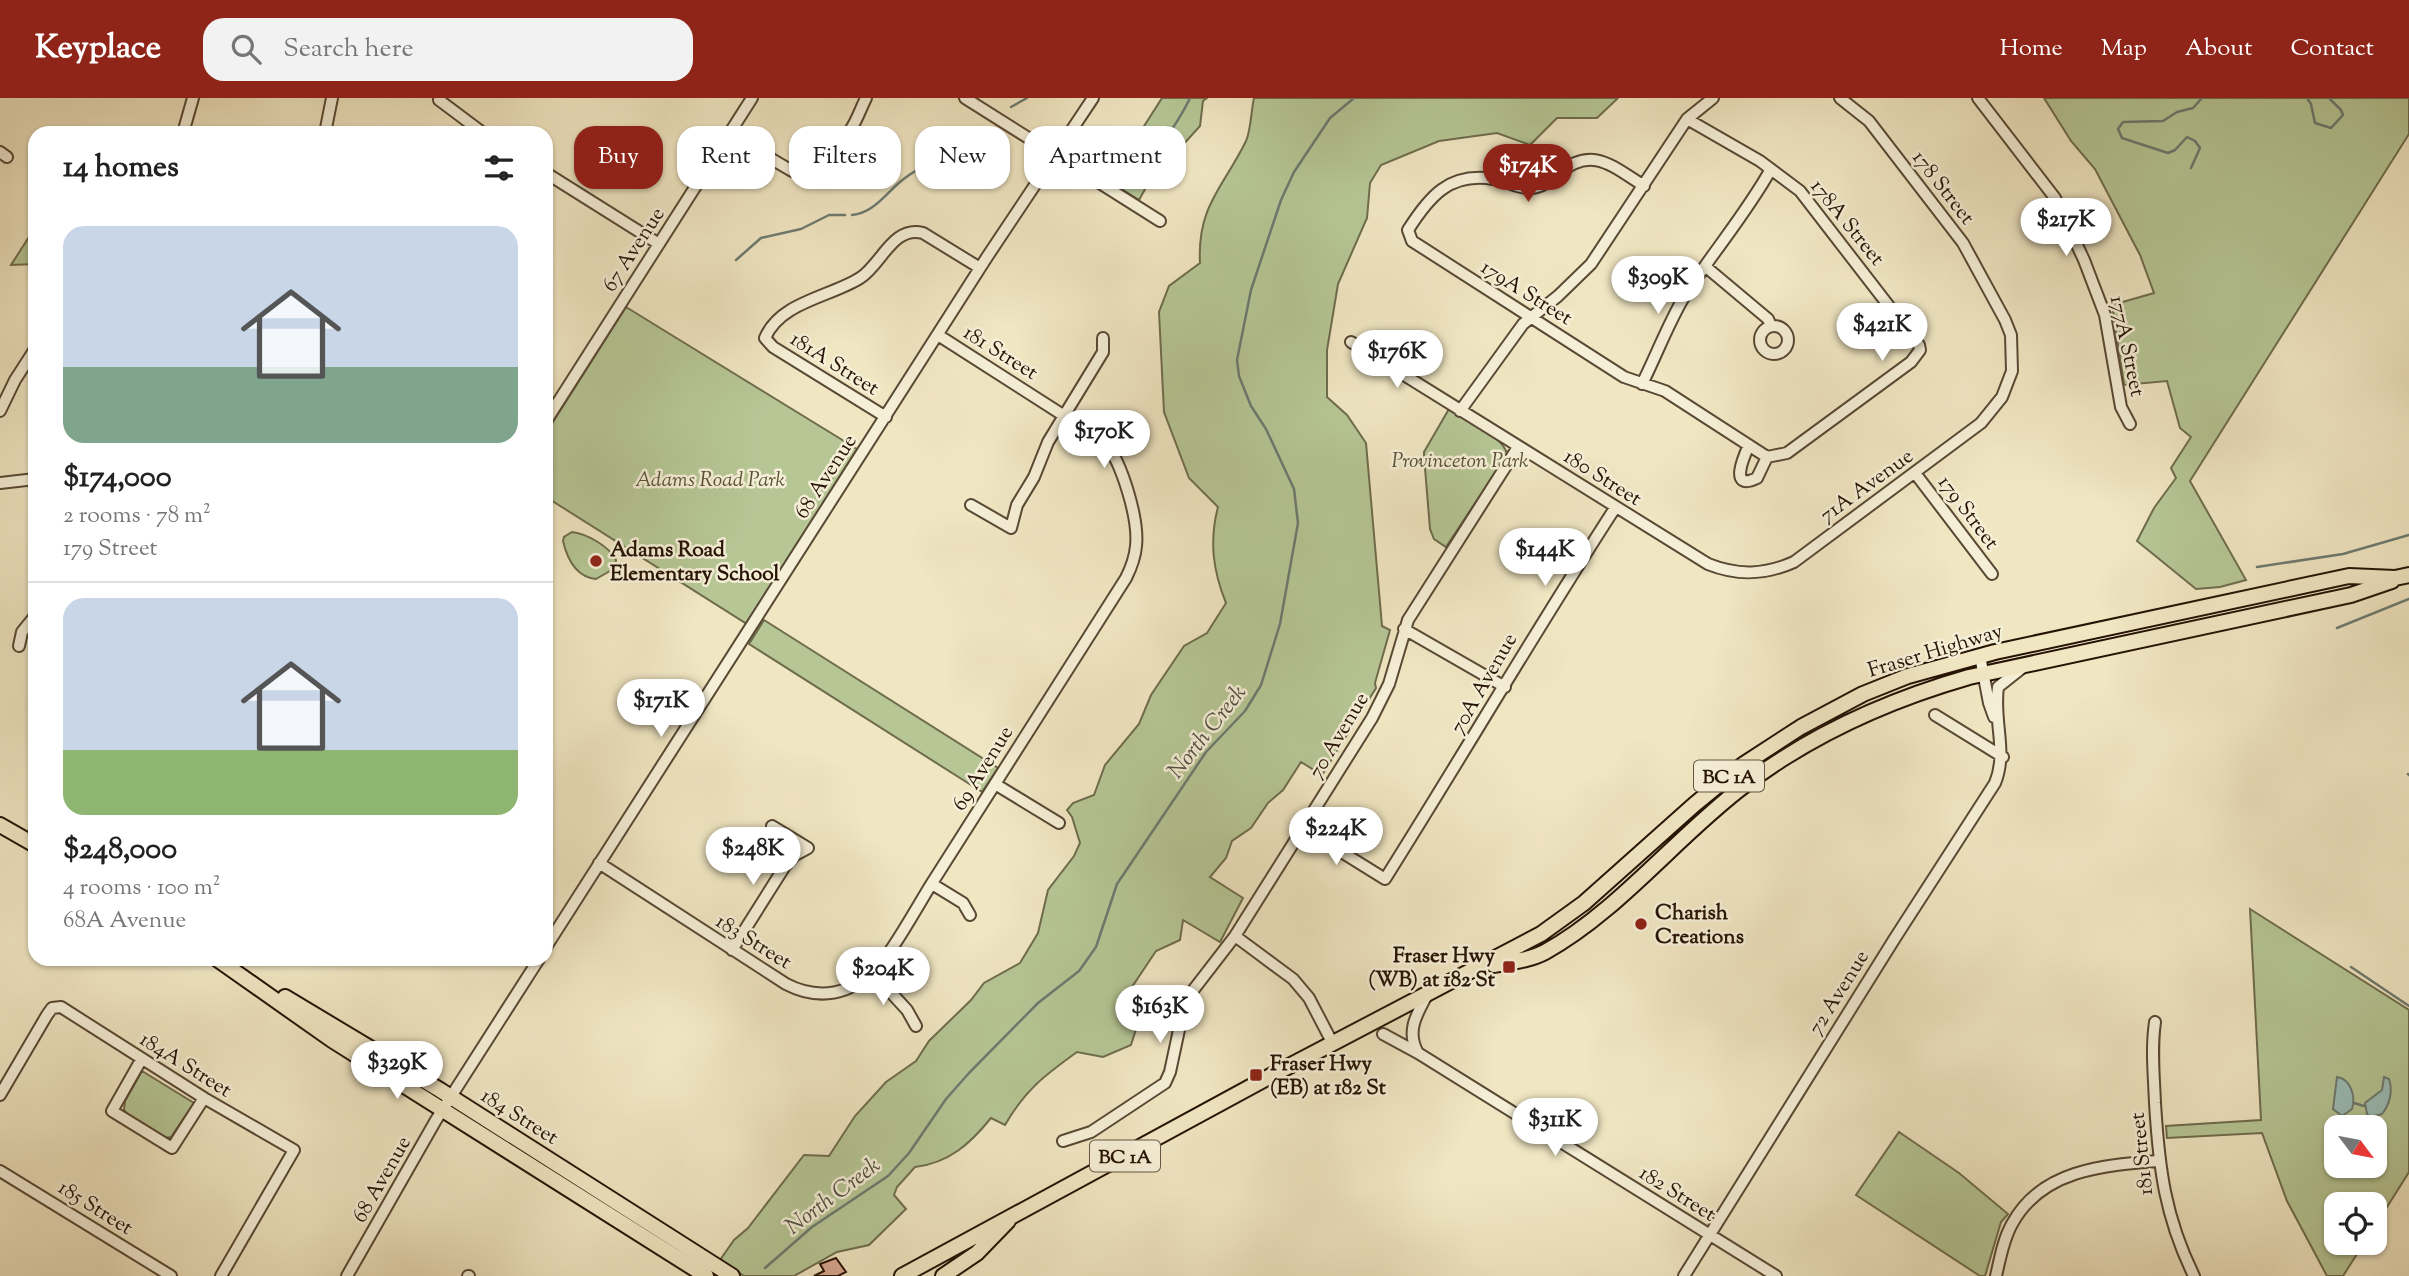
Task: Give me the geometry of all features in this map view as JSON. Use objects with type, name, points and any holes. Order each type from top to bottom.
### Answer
[{"type":"main road","name":"Fraser Highway","points":[[902,1276],[1541,934],[1565,917],[1727,777],[1784,737],[1863,694],[1909,676],[1980,656],[2349,576],[2395,578],[2409,575]]},
{"type":"main road","name":"Fraser Highway","points":[[1472,971],[1544,953],[1581,928],[1745,785],[1806,744],[1862,715],[1911,695],[1984,674],[2351,595],[2409,575]]},
{"type":"main road","points":[[0,825],[28,841]]},
{"type":"main road","name":"184 Street","points":[[228,966],[338,1028],[589,1202],[706,1276]]},
{"type":"main road","name":"184 Street","points":[[447,1104],[612,1199],[732,1276]]},
{"type":"main road","points":[[589,1202],[612,1199]]},
{"type":"main road","name":"Fraser Highway","points":[[943,1276],[977,1253],[1012,1217]]},
{"type":"street","points":[[185,126],[193,98]]},
{"type":"street","points":[[326,126],[332,98]]},
{"type":"street","name":"67 Avenue","points":[[734,126],[752,98]]},
{"type":"street","points":[[775,159],[800,173],[809,169],[844,137],[866,98]]},
{"type":"street","points":[[965,98],[1024,136]]},
{"type":"street","name":"68 Avenue","points":[[1075,126],[1093,98]]},
{"type":"street","points":[[1460,411],[1520,328],[1591,264],[1687,119],[1713,98]]},
{"type":"street","name":"178 Street","points":[[1840,98],[1868,121],[1963,243],[2005,320],[2011,335],[2013,352]]},
{"type":"street","name":"177A Street","points":[[1978,98],[2055,198],[2084,260],[2105,315],[2121,407],[2130,424]]},
{"type":"street","points":[[439,100],[474,126]]},
{"type":"street","name":"178A Street","points":[[1687,119],[1771,169],[1800,191],[1916,339],[1920,351],[1910,362],[1787,453],[1767,457]]},
{"type":"street","name":"179A Street","points":[[1644,186],[1595,159],[1580,160],[1545,184],[1528,189],[1492,178],[1464,181],[1448,185],[1430,196],[1408,230],[1412,241],[1624,377],[1665,391],[1767,457]]},
{"type":"street","points":[[1642,384],[1682,300],[1771,169]]},
{"type":"street","points":[[553,177],[659,244]]},
{"type":"street","name":"67 Avenue","points":[[553,410],[694,189]]},
{"type":"street","name":"68 Avenue","points":[[553,936],[1033,189]]},
{"type":"street","points":[[1108,189],[1160,221]]},
{"type":"street","name":"181A Street","points":[[886,417],[773,347],[765,338],[771,325],[792,310],[862,277],[903,234],[913,230],[923,233],[980,268]]},
{"type":"street","points":[[1706,267],[1768,319],[1771,327]]},
{"type":"street","name":"181 Street","points":[[938,335],[1097,436],[1113,452],[1118,463],[1136,529]]},
{"type":"street","points":[[971,505],[1011,528],[1017,505],[1034,477],[1048,442],[1104,352],[1103,338]]},
{"type":"street","name":"180 Street","points":[[1350,342],[1693,555]]},
{"type":"street","name":"71A Avenue","points":[[1693,555],[1708,564],[1732,572],[1761,573],[1794,562],[1915,473],[1994,410],[2008,385],[2013,352]]},
{"type":"street","points":[[0,411],[28,360]]},
{"type":"street","points":[[1749,445],[1739,467],[1739,474],[1744,479],[1751,481],[1758,478],[1767,457]]},
{"type":"street","name":"70 Avenue","points":[[1063,1141],[1091,1132],[1165,1083],[1170,1072],[1183,1011],[1191,993],[1235,936],[1382,701],[1404,629],[1518,447]]},
{"type":"street","name":"179 Street","points":[[1915,473],[1992,574]]},
{"type":"street","points":[[0,483],[28,480]]},
{"type":"street","name":"70A Avenue","points":[[1303,828],[1385,879],[1505,687],[1535,632],[1615,509]]},
{"type":"street","name":"69 Avenue","points":[[823,994],[847,989],[873,973],[1126,578],[1135,558],[1136,529]]},
{"type":"street","points":[[19,646],[22,632],[28,625]]},
{"type":"street","points":[[1404,629],[1505,687]]},
{"type":"street","points":[[1980,656],[2003,757]]},
{"type":"street","points":[[1996,722],[1998,687],[2025,666]]},
{"type":"street","points":[[1935,715],[2003,757]]},
{"type":"street","name":"72 Avenue","points":[[1684,1276],[1995,783],[2003,757]]},
{"type":"street","points":[[995,785],[1059,823]]},
{"type":"street","points":[[732,950],[785,866],[795,855],[808,848],[772,826]]},
{"type":"street","name":"183 Street","points":[[599,863],[797,990],[823,994]]},
{"type":"street","points":[[932,884],[963,903],[970,915]]},
{"type":"street","points":[[1235,936],[1293,979],[1309,998],[1333,1044]]},
{"type":"street","name":"68 Avenue","points":[[347,1276],[447,1104],[535,966]]},
{"type":"street","points":[[873,973],[907,1010],[916,1027]]},
{"type":"street","points":[[1418,1053],[1411,1035],[1415,1018],[1427,995]]},
{"type":"street","name":"184A Street","points":[[0,1095],[47,1015],[52,1008],[61,1007],[141,1060],[294,1150],[221,1276]]},
{"type":"street","name":"181 Street","points":[[2155,1022],[2152,1043],[2158,1161],[2168,1214],[2194,1276]]},
{"type":"street","name":"182 Street","points":[[1383,1034],[1418,1053],[1776,1276]]},
{"type":"street","points":[[141,1060],[112,1111],[172,1148],[204,1098]]},
{"type":"street","points":[[1996,1276],[2012,1224],[2041,1189],[2058,1179],[2084,1170],[2158,1161]]},
{"type":"street","name":"185 Street","points":[[0,1171],[171,1276]]},
{"type":"green space","points":[[1162,98],[1207,98],[1203,101],[1200,126],[1186,142],[1186,126],[1144,126]]},
{"type":"green space","points":[[1254,98],[1618,98],[1597,118],[1557,118],[1530,145],[1497,133],[1439,141],[1381,165],[1370,183],[1367,218],[1338,284],[1327,350],[1327,397],[1347,415],[1366,443],[1382,626],[1390,630],[1375,683],[1376,688],[1322,775],[1301,762],[1283,790],[1268,803],[1251,828],[1232,841],[1226,858],[1210,877],[1243,898],[1220,942],[1183,920],[1180,940],[1156,951],[1130,990],[1139,1010],[1131,1045],[1103,1057],[1077,1052],[1036,1084],[1005,1125],[991,1118],[958,1151],[938,1161],[915,1167],[897,1187],[894,1195],[906,1209],[869,1245],[837,1252],[794,1276],[744,1276],[720,1260],[804,1155],[829,1156],[855,1116],[886,1082],[916,1061],[929,1041],[971,1000],[984,983],[1020,963],[1038,933],[1048,890],[1074,856],[1080,843],[1067,810],[1073,803],[1094,795],[1105,765],[1139,724],[1151,695],[1184,646],[1207,633],[1226,603],[1218,579],[1213,544],[1218,507],[1189,478],[1164,412],[1159,312],[1169,286],[1200,263],[1200,243],[1207,212],[1246,141]]},
{"type":"green space","points":[[2044,98],[2409,98],[2409,134],[2190,481],[2246,580],[2220,587],[2196,589],[2137,541],[2154,508],[2176,478],[2171,468],[2191,437],[2180,428],[2167,381],[2124,385],[2112,305],[2154,293],[2140,255],[2095,169],[2071,141]]},
{"type":"green space","points":[[1122,189],[1145,189],[1139,200]]},
{"type":"green space","points":[[28,238],[28,264],[11,265]]},
{"type":"green space","name":"Adams Road Park","points":[[626,307],[857,449],[747,624],[553,501],[553,422]]},
{"type":"green space","name":"Provinceton Park","points":[[1449,409],[1492,435],[1500,442],[1507,455],[1446,547],[1434,539],[1430,529],[1424,452]]},
{"type":"green space","points":[[572,532],[591,538],[603,546],[616,560],[615,568],[596,579],[578,571],[567,554],[563,541],[564,537]]},
{"type":"green space","points":[[764,620],[998,768],[982,792],[749,644]]},
{"type":"green space","points":[[2250,909],[2409,1010],[2409,1172],[2387,1207],[2387,1192],[2324,1192],[2324,1255],[2356,1255],[2343,1276],[2327,1276],[2287,1201],[2262,1133],[2167,1138],[2166,1126],[2261,1120]]},
{"type":"green space","points":[[142,1071],[194,1103],[171,1137],[165,1138],[129,1116],[124,1110],[125,1101]]},
{"type":"green space","points":[[1899,1132],[1959,1173],[2008,1214],[2001,1222],[1985,1276],[1980,1276],[1856,1195]]},
{"type":"water","points":[[2337,1077],[2342,1078],[2353,1094],[2352,1109],[2341,1115],[2333,1109]]},
{"type":"water","points":[[2384,1077],[2389,1079],[2390,1084],[2389,1102],[2382,1114],[2368,1115],[2365,1103],[2382,1090]]},
{"type":"building","points":[[836,1258],[846,1272],[838,1276],[814,1276],[824,1271],[820,1264]]},
{"type":"waterway","points":[[1011,107],[1027,98]]},
{"type":"waterway","points":[[1174,126],[1190,98]]},
{"type":"waterway","name":"North Creek","points":[[765,1268],[812,1227],[888,1176],[909,1153],[946,1099],[969,1073],[1038,1003],[1079,971],[1096,947],[1117,884],[1206,752],[1245,711],[1261,685],[1280,624],[1298,523],[1294,489],[1266,429],[1251,406],[1239,376],[1237,360],[1251,290],[1281,200],[1294,172],[1330,118],[1354,98]]},
{"type":"waterway","points":[[2191,168],[2200,148],[2195,141],[2187,137],[2175,150],[2168,153],[2122,138],[2118,129],[2123,122],[2163,121],[2177,112],[2193,108],[2202,98]]},
{"type":"waterway","points":[[2307,98],[2315,123],[2331,128],[2343,115],[2329,98]]},
{"type":"waterway","points":[[852,215],[867,210],[880,201],[915,171]]},
{"type":"waterway","points":[[736,260],[761,238],[801,229],[829,215],[845,215]]},
{"type":"waterway","points":[[2257,567],[2343,554],[2409,535]]},
{"type":"waterway","points":[[2337,628],[2409,599]]},
{"type":"waterway","points":[[2351,967],[2409,1006]]},
{"type":"waterway","points":[[2354,1103],[2364,1106]]},
{"type":"place","name":"Adams Road Elementary School","points":[[596,561]]},
{"type":"place","name":"Charish Creations","points":[[1641,924]]},
{"type":"place","name":"Fraser Hwy (WB) at 182 St","points":[[1509,967]]},
{"type":"place","name":"Fraser Hwy (EB) at 182 St","points":[[1256,1075]]}]
